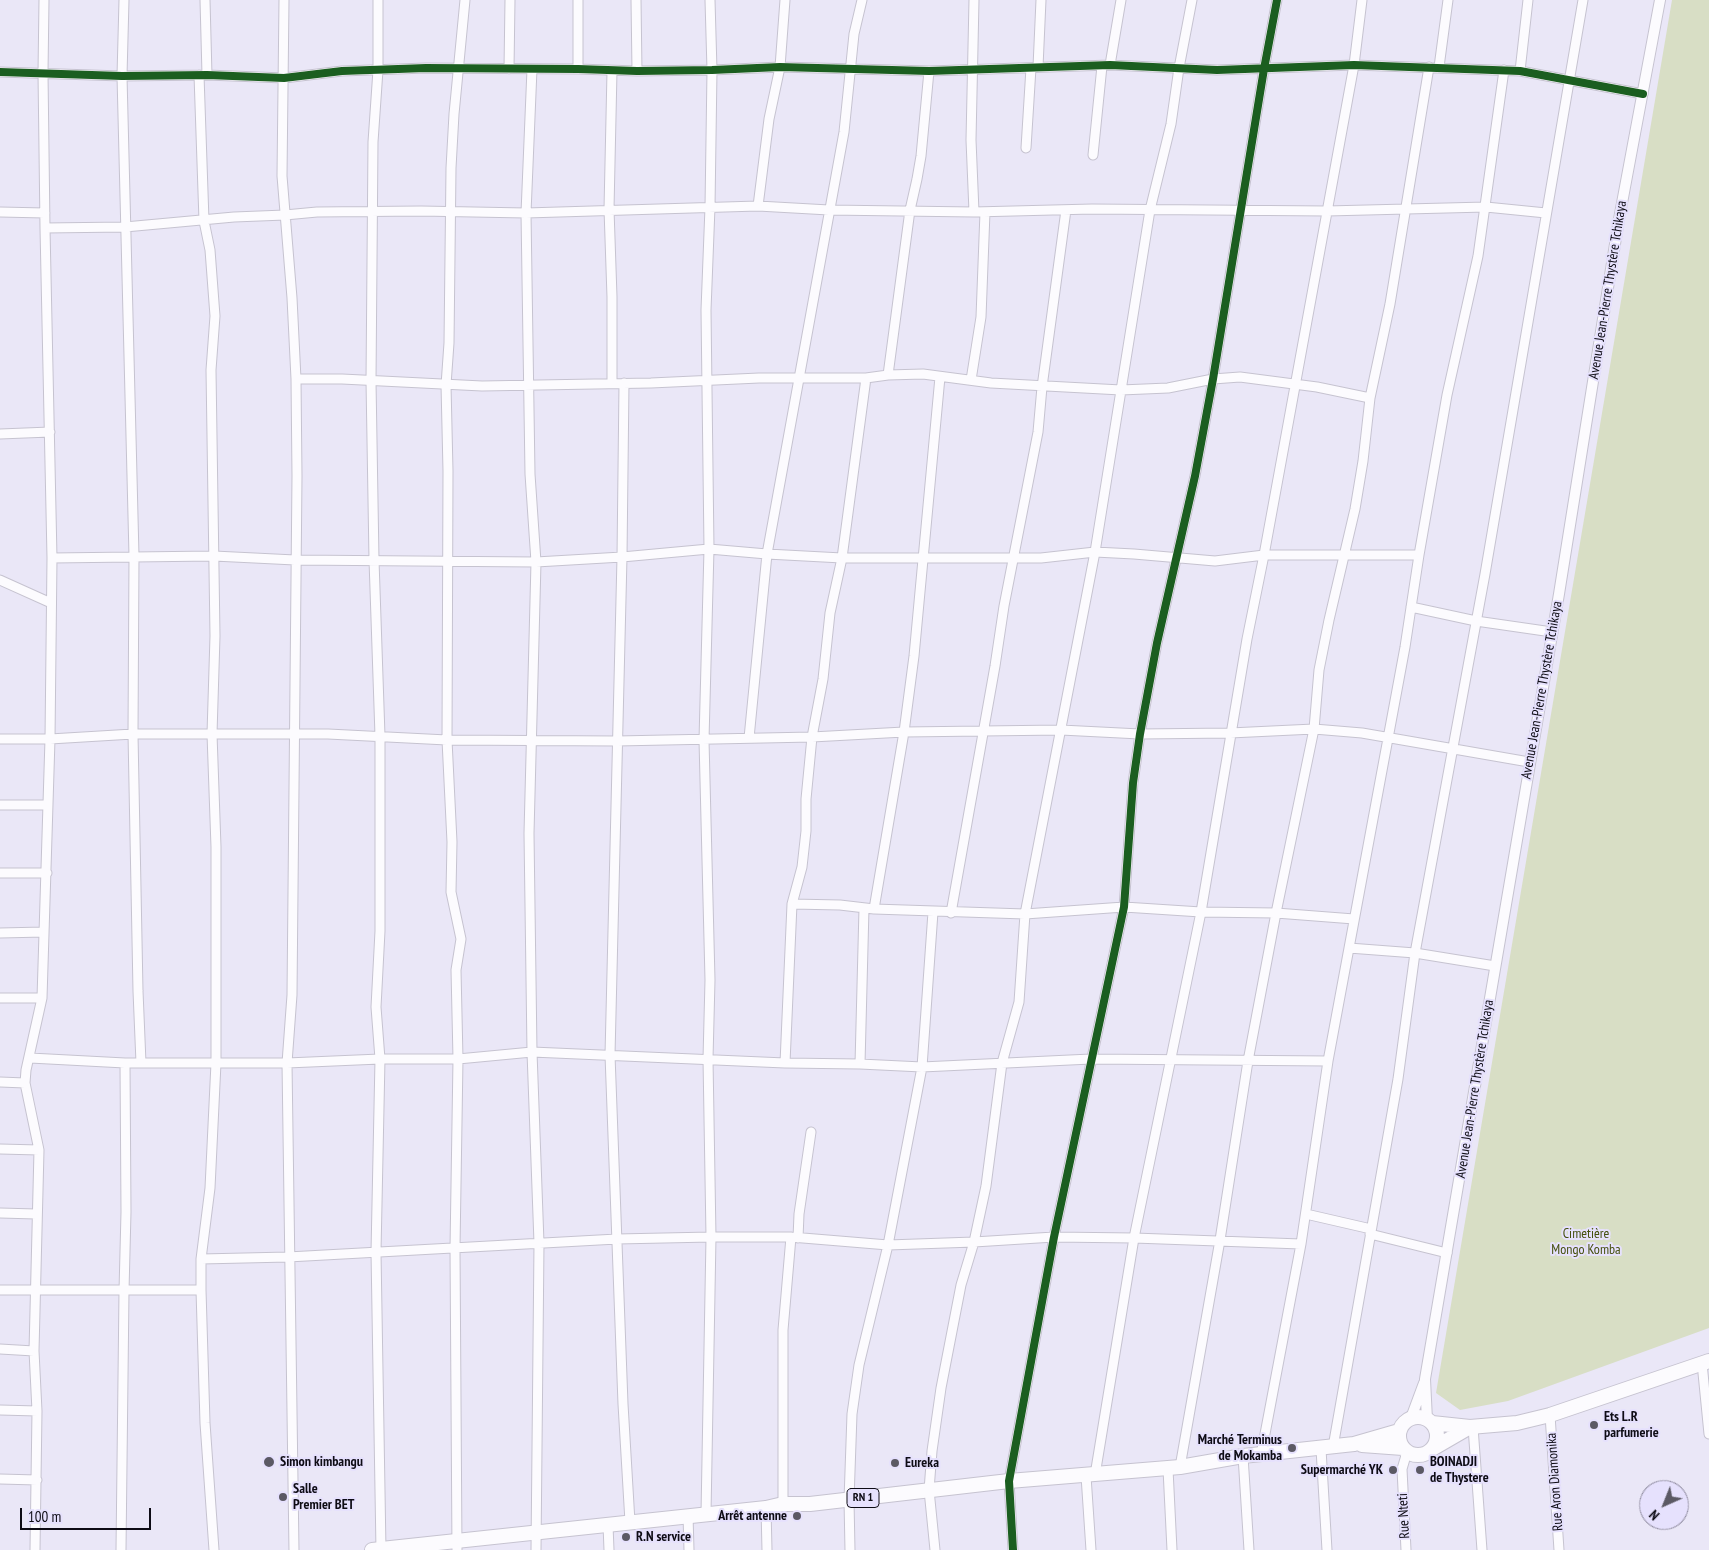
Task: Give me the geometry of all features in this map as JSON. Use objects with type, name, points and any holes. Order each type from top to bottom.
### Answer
[{"type":"highway","points":[[1471,1427],[1428,1452],[1417,1456],[1405,1450],[1399,1440],[1399,1431],[1406,1421],[1411,1418],[1416,1417],[1429,1421],[1471,1427],[1517,1424],[1550,1415],[1706,1362]]},
{"type":"highway","points":[[1429,1421],[1436,1429],[1437,1436],[1436,1443],[1432,1449]]},
{"type":"highway","name":"RN 1","points":[[378,1550],[457,1546],[536,1532],[766,1508],[783,1504],[810,1504],[1009,1481],[1174,1468],[1242,1456],[1354,1444],[1399,1431]]},
{"type":"highway","name":"RN 1","points":[[1354,1444],[1405,1450]]},
{"type":"street","points":[[36,1550],[37,1411],[34,1351],[37,1291],[36,1214],[39,1150],[26,1083],[26,1070],[42,998],[50,739],[52,558],[45,228],[44,0]]},
{"type":"street","points":[[124,0],[122,76],[134,556],[133,734],[141,1063]]},
{"type":"street","points":[[205,0],[203,75],[204,221],[210,250],[215,316],[211,370],[215,636],[212,734],[216,847],[216,1063],[210,1188],[201,1259],[201,1290],[204,1424],[214,1550]]},
{"type":"street","points":[[284,0],[282,176],[292,298],[296,379],[297,476],[292,995],[287,1063],[288,1257],[294,1550]]},
{"type":"street","points":[[378,0],[378,70],[373,142],[371,381],[374,560],[380,736],[380,931],[376,1007],[380,1059],[376,1252],[378,1550]]},
{"type":"street","points":[[457,1546],[455,1248],[458,1059],[456,970],[461,939],[451,892],[452,842],[448,740],[446,385],[449,343],[451,168],[465,0]]},
{"type":"street","points":[[508,69],[510,0]]},
{"type":"street","points":[[578,0],[578,69]]},
{"type":"street","points":[[636,0],[637,71]]},
{"type":"street","points":[[706,1514],[711,1237],[708,1059],[710,970],[704,740],[708,549],[706,310],[712,70],[710,0]]},
{"type":"street","points":[[758,206],[769,119],[780,67],[785,0]]},
{"type":"street","points":[[749,738],[767,554],[844,132],[854,34],[862,0]]},
{"type":"street","points":[[974,0],[971,140],[974,212]]},
{"type":"street","points":[[1026,148],[1041,0]]},
{"type":"street","points":[[1094,155],[1106,65],[1121,0]]},
{"type":"street","points":[[935,1550],[929,1490],[932,1451],[941,1388],[961,1285],[974,1242],[986,1186],[1002,1063],[1019,1002],[1022,983],[1026,914],[1095,552],[1150,210],[1171,124],[1178,68],[1192,0]]},
{"type":"street","points":[[1013,1550],[1009,1481],[1054,1237],[1124,907],[1133,783],[1140,734],[1157,643],[1177,558],[1213,379],[1277,0]]},
{"type":"street","points":[[1091,1550],[1091,1476],[1134,1238],[1169,1060],[1201,912],[1248,630],[1264,555],[1354,65],[1362,0]]},
{"type":"street","points":[[1439,67],[1448,0]]},
{"type":"street","points":[[1520,71],[1528,0]]},
{"type":"street","points":[[1327,1550],[1327,1448],[1371,1231],[1398,1079],[1415,953],[1454,750],[1583,0]]},
{"type":"street","name":"Avenue Jean-Pierre Thystère Tchikaya","points":[[1411,1418],[1425,1379],[1448,1253],[1619,219],[1660,0]]},
{"type":"street","points":[[0,72],[284,78],[342,71],[459,69],[637,71],[780,67],[972,71],[1106,65],[1217,70],[1354,65],[1520,71],[1643,94]]},
{"type":"street","points":[[1172,1550],[1174,1468],[1220,1240],[1248,1061],[1276,913],[1314,729],[1319,670],[1363,460],[1370,398],[1390,304],[1429,67]]},
{"type":"street","points":[[532,69],[526,213],[530,474],[536,562],[529,833],[532,1052],[538,1243],[536,1550]]},
{"type":"street","points":[[1260,1455],[1301,1244],[1328,1061],[1389,738],[1447,395],[1478,256],[1504,70]]},
{"type":"street","points":[[612,71],[609,209],[612,383]]},
{"type":"street","points":[[888,375],[910,210],[921,156],[928,71]]},
{"type":"street","points":[[45,228],[126,227],[234,217],[317,212],[450,211],[526,213],[758,206],[829,210],[974,212],[1066,210],[1327,211],[1486,207],[1546,213]]},
{"type":"street","points":[[951,913],[1004,606],[1015,558],[1038,432],[1042,386],[1066,210]]},
{"type":"street","points":[[0,212],[45,213]]},
{"type":"street","points":[[971,380],[981,309],[985,212]]},
{"type":"street","points":[[296,379],[482,386],[866,378],[923,374],[991,383],[1121,390],[1168,388],[1213,379],[1240,377],[1317,387],[1370,398]]},
{"type":"street","points":[[860,1064],[869,909],[904,732],[914,656],[940,377]]},
{"type":"street","points":[[785,1063],[792,904],[802,868],[812,737],[823,679],[830,614],[842,558],[866,378]]},
{"type":"street","points":[[624,383],[622,557],[610,1055],[623,1404],[630,1522]]},
{"type":"street","points":[[0,434],[50,432]]},
{"type":"street","points":[[52,558],[214,556],[295,560],[536,562],[708,549],[842,558],[1050,558],[1095,552],[1215,561],[1264,555],[1344,554],[1419,556]]},
{"type":"street","points":[[0,580],[51,603]]},
{"type":"street","points":[[1411,607],[1476,621],[1552,632]]},
{"type":"street","points":[[0,739],[50,739],[133,734],[296,734],[448,740],[617,741],[812,737],[984,730],[1230,734],[1314,729],[1346,731],[1529,762]]},
{"type":"street","points":[[0,805],[47,805]]},
{"type":"street","points":[[0,873],[47,873]]},
{"type":"street","points":[[792,904],[840,905],[869,909],[951,913],[1026,914],[1124,907],[1201,912],[1276,913],[1354,919]]},
{"type":"street","points":[[850,1550],[849,1500],[852,1414],[859,1365],[888,1244],[922,1066],[933,912]]},
{"type":"street","points":[[0,933],[44,932]]},
{"type":"street","points":[[1349,948],[1415,953],[1495,966]]},
{"type":"street","points":[[0,998],[42,998]]},
{"type":"street","points":[[30,1058],[125,1063],[287,1063],[380,1059],[458,1059],[532,1052],[785,1063],[922,1066],[1092,1058],[1328,1061]]},
{"type":"street","points":[[121,1550],[126,1185],[125,1063]]},
{"type":"street","points":[[0,1082],[26,1083]]},
{"type":"street","points":[[783,1504],[784,1330],[794,1238],[811,1132]]},
{"type":"street","points":[[0,1149],[39,1150]]},
{"type":"street","points":[[0,1213],[36,1214]]},
{"type":"street","points":[[1306,1214],[1448,1253]]},
{"type":"street","points":[[201,1259],[288,1257],[617,1239],[711,1237],[794,1238],[888,1244],[974,1242],[1054,1237],[1220,1240],[1301,1244]]},
{"type":"street","points":[[0,1290],[201,1290]]},
{"type":"street","points":[[0,1349],[34,1351]]},
{"type":"street","points":[[1706,1362],[1709,1434]]},
{"type":"street","name":"Avenue Jean-Pierre Thystère Tchikaya","points":[[1425,1379],[1429,1421]]},
{"type":"street","points":[[0,1410],[37,1411]]},
{"type":"street","name":"Rue Aron Diamonika","points":[[1550,1415],[1559,1550]]},
{"type":"street","points":[[1471,1427],[1482,1550]]},
{"type":"street","name":"Rue Nteti","points":[[1405,1450],[1402,1469],[1406,1550]]},
{"type":"street","points":[[1242,1456],[1249,1550]]},
{"type":"street","points":[[0,1479],[36,1480]]},
{"type":"street","points":[[766,1508],[767,1550]]},
{"type":"street","points":[[688,1515],[689,1550]]},
{"type":"street","points":[[608,1525],[609,1550]]},
{"type":"green space","name":"Cimetière Mongo Komba","points":[[1672,0],[1709,0],[1709,1328],[1508,1401],[1460,1410],[1436,1393]]},
{"type":"cycle path","points":[[1013,1550],[1009,1481],[1054,1237],[1124,907],[1133,783],[1140,734],[1157,643],[1195,476],[1277,0]]},
{"type":"cycle path","points":[[0,72],[284,78],[342,71],[426,68],[637,71],[780,67],[929,71],[1110,65],[1217,70],[1354,65],[1520,71],[1643,94]]},
{"type":"place","name":"Ets L.R parfumerie","points":[[1594,1425]]},
{"type":"place","name":"Marché Terminus de Mokamba","points":[[1292,1448]]},
{"type":"place","name":"Simon kimbangu","points":[[269,1462]]},
{"type":"place","name":"Eureka","points":[[895,1463]]},
{"type":"place","name":"Supermarché YK","points":[[1393,1470]]},
{"type":"place","name":"BOINADJI de Thystere","points":[[1420,1470]]},
{"type":"place","name":"Salle Premier BET","points":[[283,1497]]},
{"type":"place","name":"Arrêt antenne","points":[[797,1516]]},
{"type":"place","name":"R.N service","points":[[626,1537]]}]
